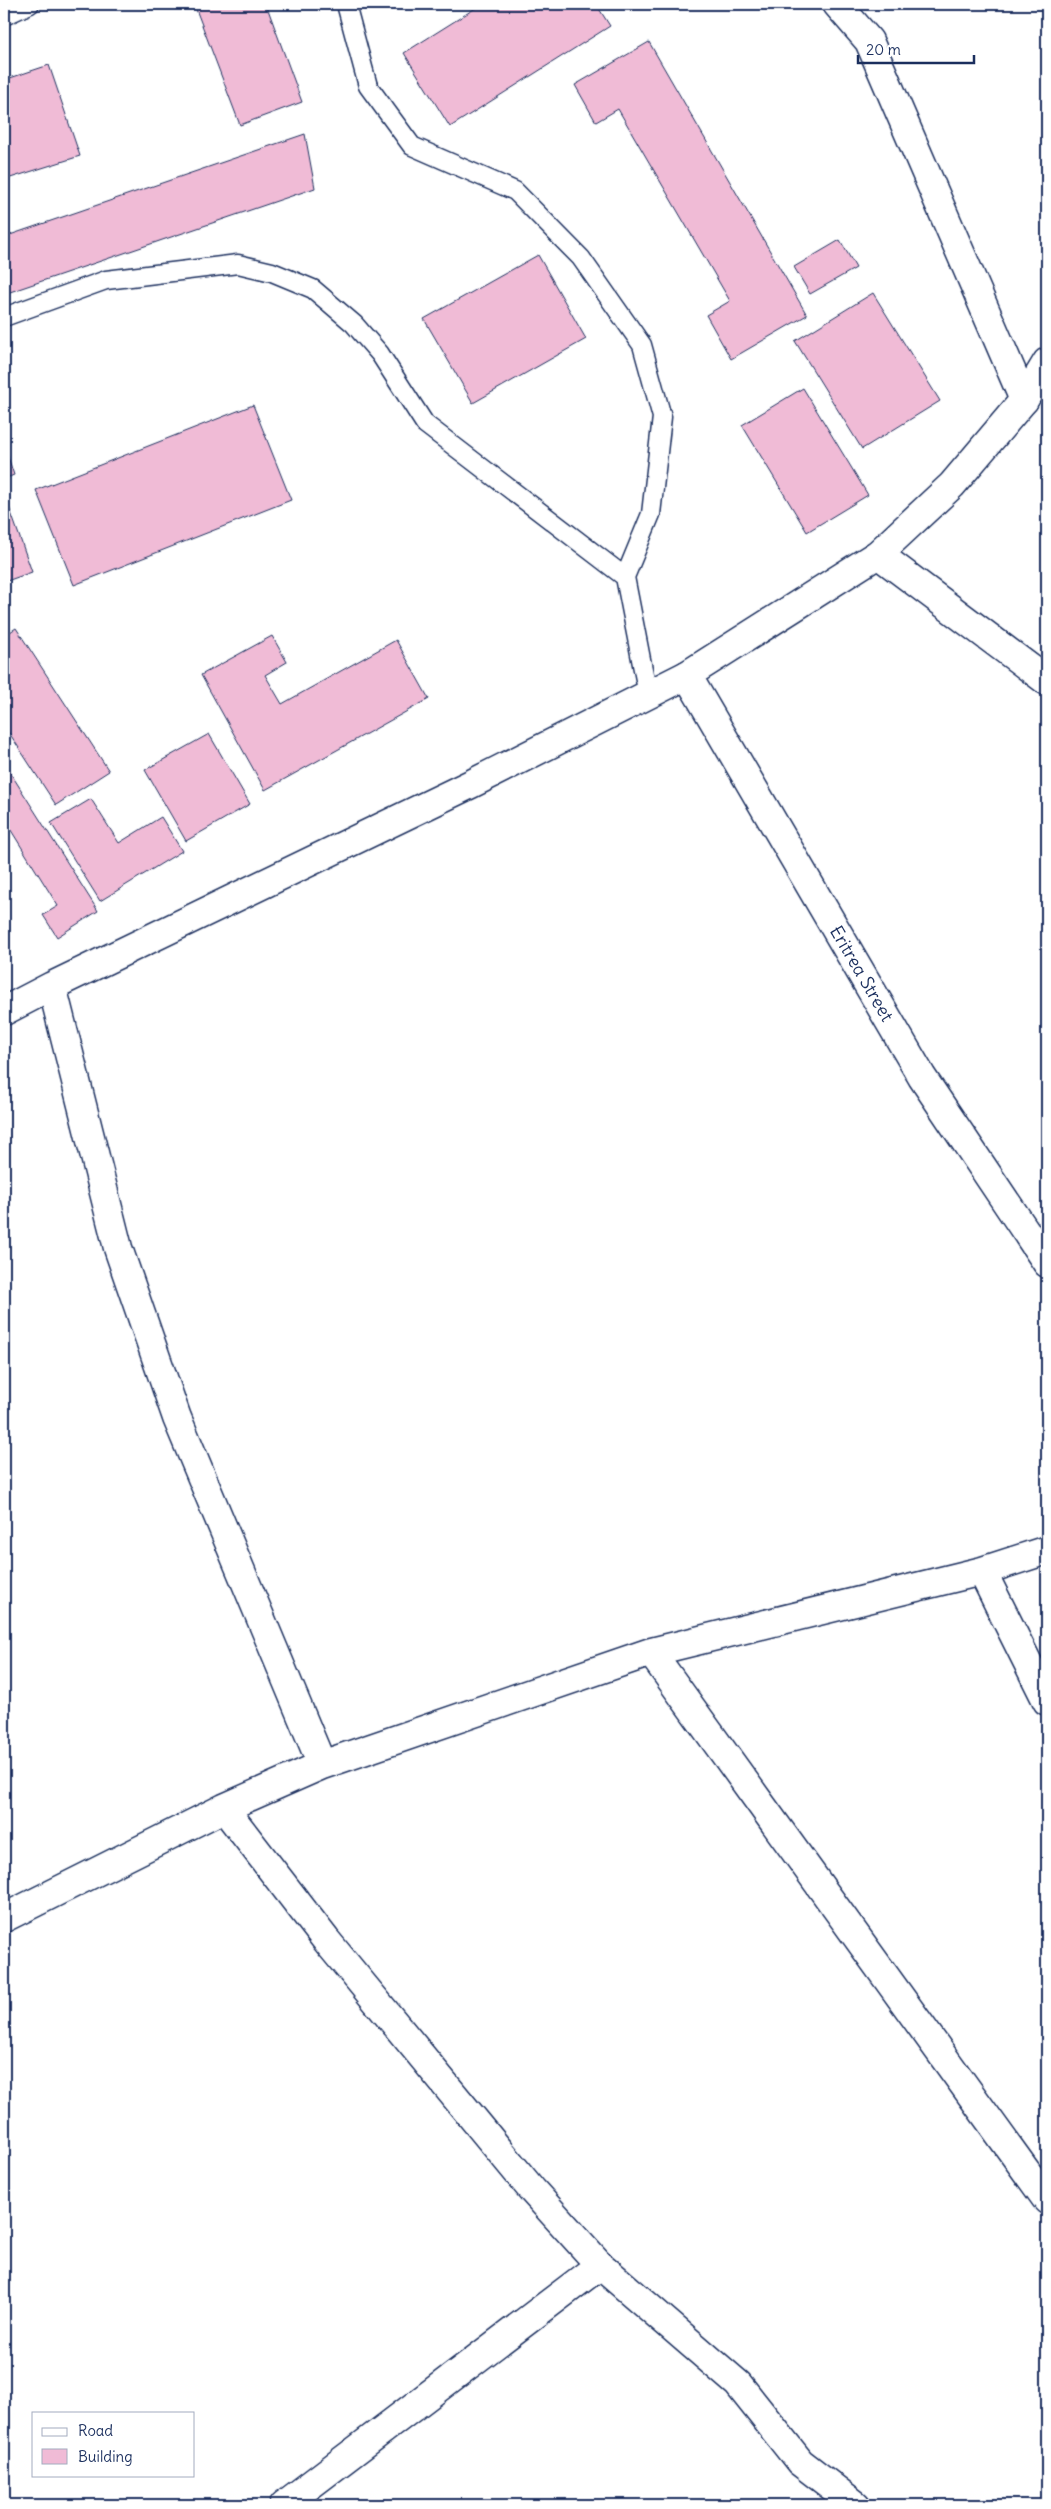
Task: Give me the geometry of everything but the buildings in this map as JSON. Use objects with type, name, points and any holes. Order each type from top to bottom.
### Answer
[{"type":"street","points":[[837,4],[869,41],[1024,400]]},
{"type":"street","points":[[4,1012],[52,986],[471,784],[687,676],[878,554],[952,485],[1024,400],[1047,362]]},
{"type":"street","points":[[878,554],[1047,680]]},
{"type":"street","name":"Eritrea Street","points":[[687,676],[922,1077],[1047,1263]]},
{"type":"street","points":[[52,986],[118,1248],[181,1428],[322,1764]]},
{"type":"street","points":[[4,1918],[224,1808],[322,1764],[651,1652],[982,1571],[1047,1550]]},
{"type":"street","points":[[982,1571],[1047,1701]]},
{"type":"street","points":[[651,1652],[1047,2200]]},
{"type":"street","points":[[224,1808],[332,1947],[533,2191],[600,2265],[738,2384],[800,2462],[856,2505]]},
{"type":"street","points":[[284,2505],[600,2265]]},
{"type":"lane","points":[[4,16],[30,4]]},
{"type":"lane","points":[[346,4],[368,86],[412,146],[515,191],[581,258],[642,345],[662,417],[651,514],[625,577],[648,695]]},
{"type":"lane","points":[[4,317],[106,280],[238,264],[272,272],[313,289],[354,324],[380,354],[425,424],[625,577]]}]
